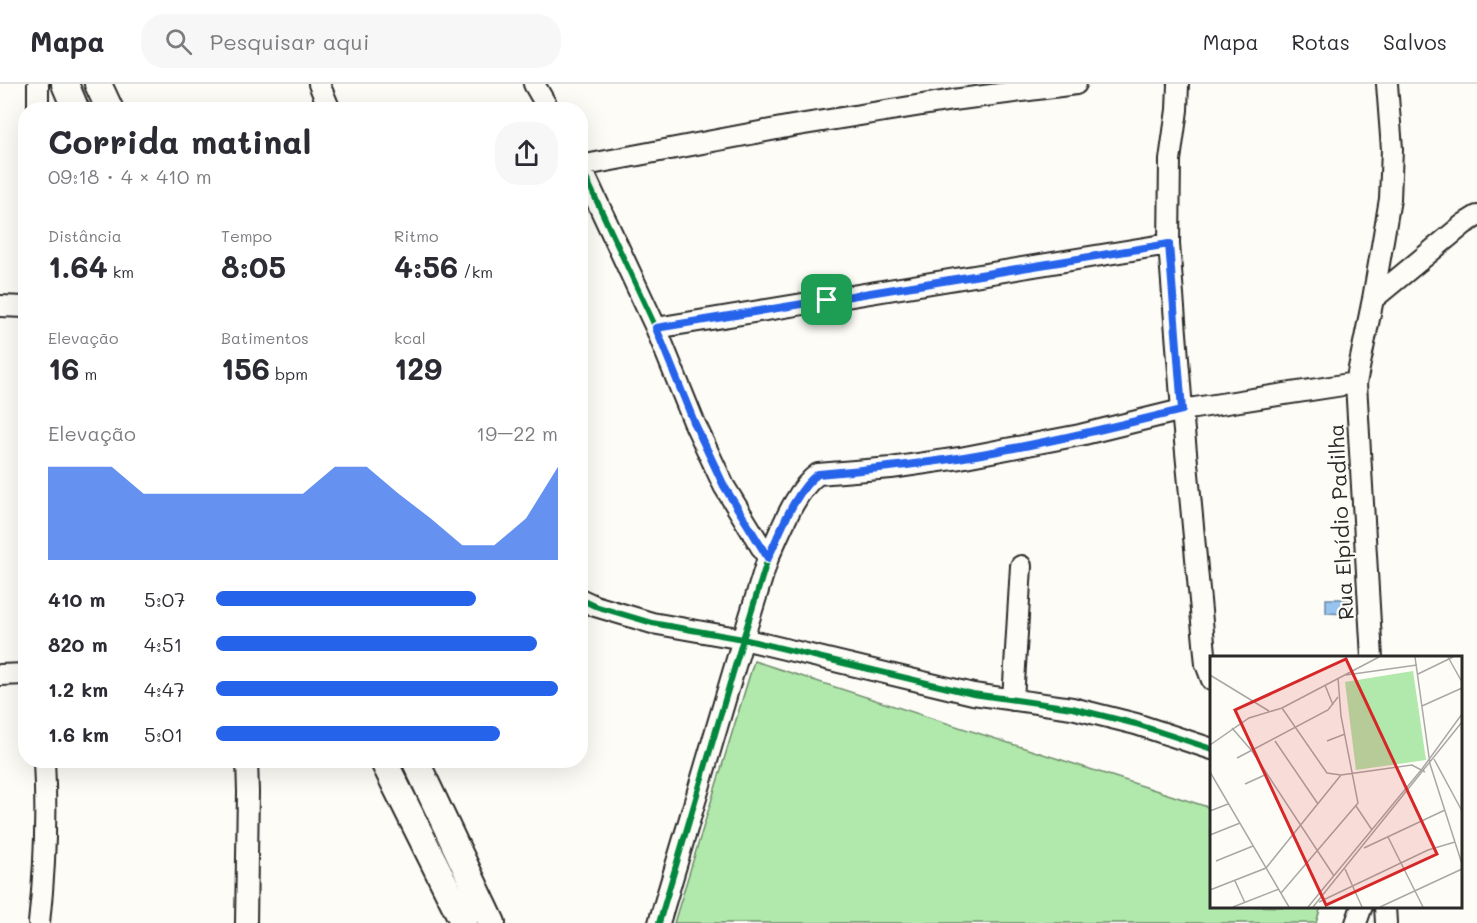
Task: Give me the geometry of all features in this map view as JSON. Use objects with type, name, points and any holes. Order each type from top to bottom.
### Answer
[{"type":"street","points":[[38,84],[38,102]]},
{"type":"street","points":[[65,84],[73,102]]},
{"type":"street","points":[[98,84],[106,102]]},
{"type":"street","points":[[319,84],[327,102]]},
{"type":"street","points":[[534,84],[544,102]]},
{"type":"street","points":[[588,165],[992,90],[1076,84]]},
{"type":"street","points":[[1178,84],[1170,160],[1169,244],[1206,664],[1210,675]]},
{"type":"street","name":"Rua Elpídio Padilha","points":[[1372,656],[1356,383],[1390,199],[1392,149],[1387,84]]},
{"type":"street","points":[[588,181],[656,328],[694,422],[724,486],[768,558]]},
{"type":"street","points":[[1373,299],[1464,224],[1477,216]]},
{"type":"street","points":[[656,328],[1169,244]]},
{"type":"street","points":[[0,306],[18,307]]},
{"type":"street","points":[[659,923],[768,558],[800,492],[809,480],[818,474],[891,468],[960,458],[1080,435],[1182,410],[1356,383]]},
{"type":"street","points":[[1013,700],[1021,566]]},
{"type":"street","points":[[588,603],[652,623],[743,639],[922,683],[973,694],[1072,708],[1136,724],[1210,748]]},
{"type":"street","points":[[0,675],[18,674]]},
{"type":"street","points":[[39,923],[44,879],[44,768]]},
{"type":"street","points":[[246,923],[247,768]]},
{"type":"street","points":[[387,768],[464,923]]},
{"type":"street","points":[[419,768],[492,923]]},
{"type":"street","points":[[1356,923],[1361,908]]},
{"type":"street","points":[[1385,908],[1386,923]]},
{"type":"green space","points":[[754,661],[1210,808],[1210,908],[1321,908],[1316,923],[674,923]]},
{"type":"water","points":[[1326,599],[1349,599],[1349,614],[1326,613]]},
{"type":"cycle path","points":[[588,182],[656,328],[694,422],[724,486],[768,558],[659,923]]},
{"type":"cycle path","points":[[588,603],[652,623],[743,639],[973,694],[1072,708],[1136,724],[1210,748]]},
{"type":"route","points":[[1169,244],[1182,410],[1080,435],[960,458],[891,468],[818,474],[809,480],[800,492],[768,558],[724,486],[694,422],[656,328],[827,300],[1169,244]]}]
